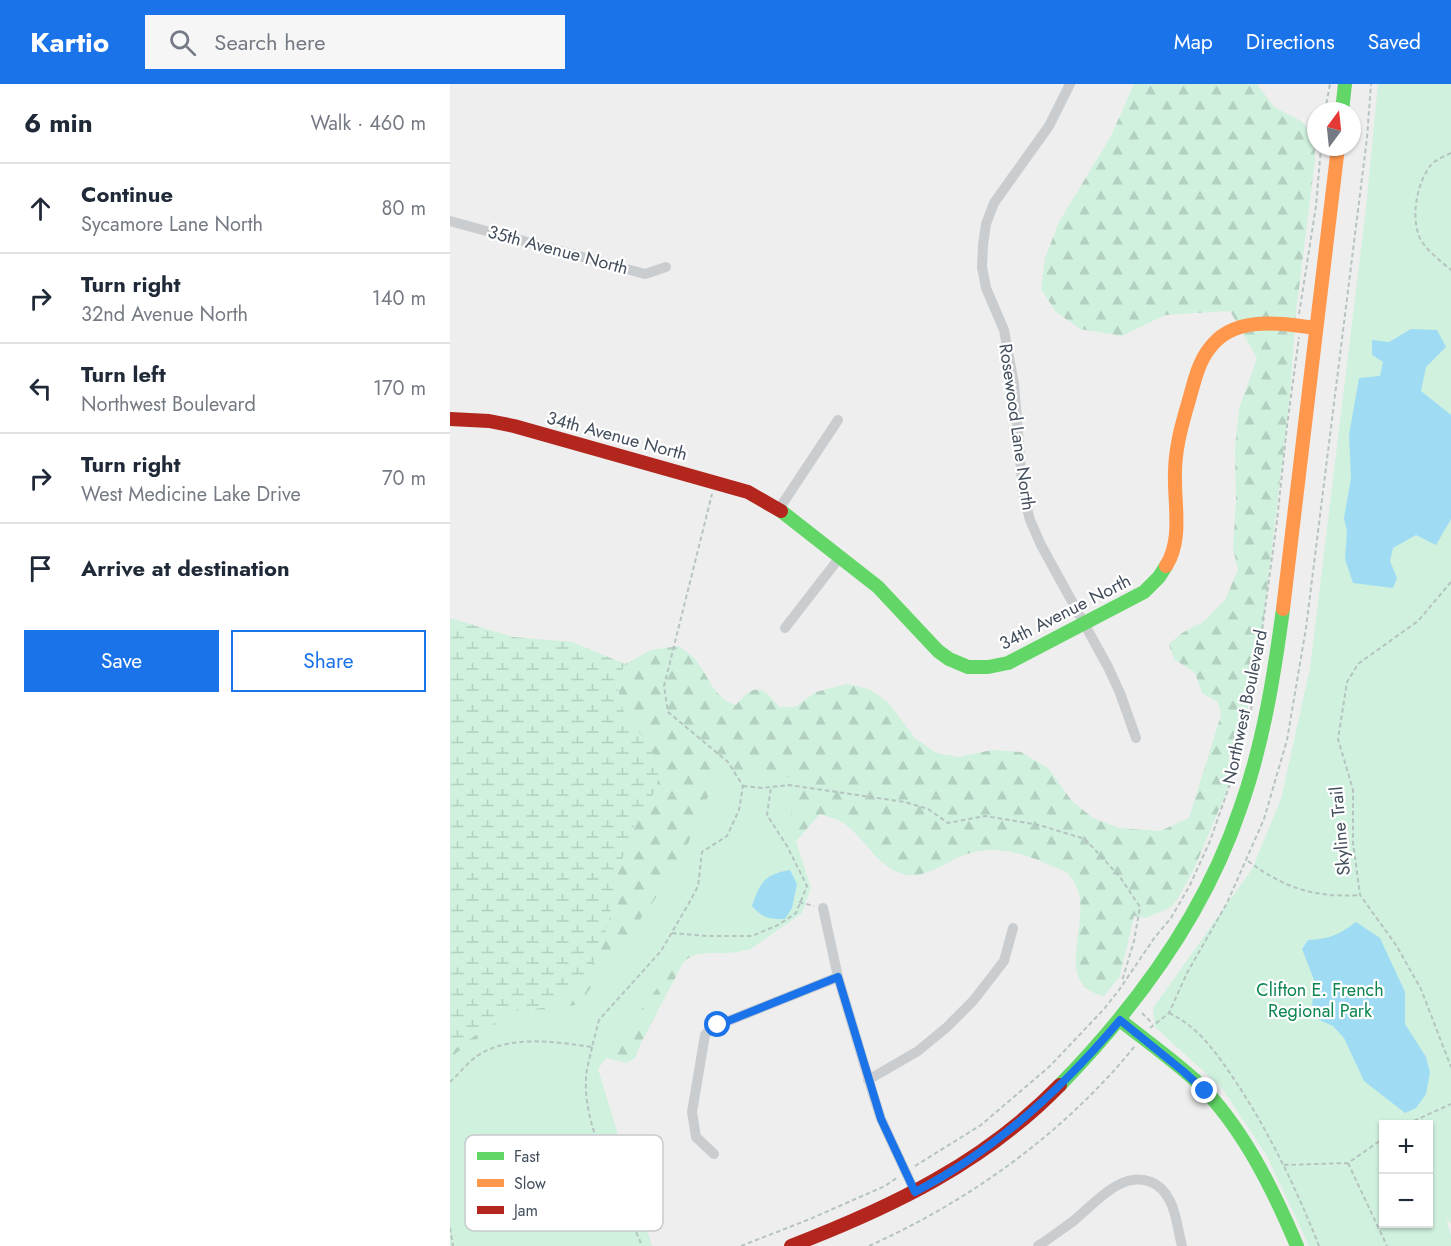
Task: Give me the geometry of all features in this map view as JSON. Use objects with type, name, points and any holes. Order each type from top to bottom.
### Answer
[{"type":"street","name":"Rosewood Lane North","points":[[1070,84],[1049,126],[994,203],[984,235],[982,267],[986,288],[1004,330],[1014,384],[1023,493],[1030,519],[1120,693],[1136,738]]},
{"type":"street","points":[[1343,102],[1345,84]]},
{"type":"street","name":"Northwest Boulevard","points":[[791,1246],[848,1224],[915,1192],[975,1154],[1021,1120],[1062,1083],[1120,1020],[1169,952],[1197,903],[1222,853],[1242,803],[1257,753],[1278,646],[1337,156]]},
{"type":"street","name":"35th Avenue North","points":[[450,221],[645,274],[666,267]]},
{"type":"street","name":"34th Avenue North","points":[[450,419],[489,421],[514,426],[748,492],[779,509],[879,588],[930,645],[944,657],[961,665],[980,669],[998,667],[1015,661],[1144,592],[1159,580],[1169,565],[1175,548],[1177,530],[1175,459],[1178,440],[1208,349],[1225,333],[1247,325],[1315,328]]},
{"type":"street","points":[[779,509],[838,420]]},
{"type":"street","points":[[785,628],[840,557]]},
{"type":"street","points":[[823,908],[838,977],[868,1080],[881,1119],[915,1192]]},
{"type":"street","points":[[868,1080],[918,1051],[973,1001],[1004,961],[1013,928]]},
{"type":"street","points":[[714,1154],[696,1137],[692,1112],[705,1035],[711,1028],[838,977]]},
{"type":"street","points":[[1120,1020],[1205,1091],[1236,1130],[1273,1192],[1297,1246]]},
{"type":"street","points":[[1038,1246],[1112,1188],[1135,1179],[1147,1180],[1157,1185],[1170,1200],[1182,1246]]},
{"type":"path","points":[[1327,102],[1330,84]]},
{"type":"path","points":[[1451,153],[1432,164],[1422,182],[1414,213],[1419,237],[1451,270]]},
{"type":"path","points":[[1249,727],[1277,521],[1299,338],[1298,326],[1321,156]]},
{"type":"path","points":[[596,1135],[589,1114],[586,1080],[599,1020],[661,951],[698,886],[702,852],[727,836],[739,810],[743,786],[728,762],[669,712],[664,686],[714,482]]},
{"type":"path","name":"Skyline Trail","points":[[1451,582],[1418,621],[1358,664],[1347,682],[1338,739],[1353,790],[1353,843],[1360,895],[1396,945],[1421,989],[1451,1066]]},
{"type":"path","points":[[741,1246],[810,1220],[885,1185],[981,1125],[1050,1066],[1104,1009],[1171,918],[1190,885],[1214,831],[1247,737]]},
{"type":"path","points":[[743,786],[762,788],[789,785],[905,802],[928,809],[948,823],[985,816],[1039,825],[1086,839],[1120,877],[1140,907],[1134,941],[1122,984]]},
{"type":"path","points":[[672,933],[752,936],[778,925],[796,913],[807,886],[787,846],[767,815],[771,787]]},
{"type":"path","points":[[1247,860],[1268,876],[1290,887],[1339,897],[1360,895]]},
{"type":"path","points":[[799,902],[823,908]]},
{"type":"path","points":[[1153,1024],[1169,1013],[1188,1024],[1212,1046],[1263,1124],[1304,1206],[1319,1246]]},
{"type":"path","points":[[450,1082],[477,1056],[491,1049],[519,1042],[554,1042],[592,1047]]},
{"type":"path","points":[[868,1246],[940,1211],[988,1181],[1043,1138],[1091,1096],[1133,1048]]},
{"type":"path","points":[[1417,1120],[1451,1104]]},
{"type":"path","points":[[1284,1166],[1348,1163],[1379,1141]]},
{"type":"path","points":[[1348,1163],[1387,1246]]},
{"type":"path","points":[[450,1228],[453,1246]]},
{"type":"path","points":[[635,1231],[642,1246]]},
{"type":"green space","points":[[1134,84],[1257,84],[1274,107],[1301,121],[1307,127],[1307,156],[1315,156],[1315,160],[1296,312],[1290,395],[1261,640],[1241,745],[1228,788],[1194,869],[1177,900],[1171,907],[1145,918],[1134,916],[1120,976],[1104,996],[1087,988],[1078,976],[1076,961],[1080,906],[1077,889],[1068,874],[1062,870],[1020,854],[987,850],[964,855],[923,874],[908,875],[889,868],[843,822],[820,814],[790,848],[744,950],[696,955],[683,963],[635,1058],[627,1063],[606,1058],[595,1059],[536,1135],[465,1135],[465,1227],[450,1246],[450,1052],[494,1023],[519,1010],[552,1007],[609,920],[617,875],[633,828],[657,788],[652,750],[623,710],[616,682],[625,664],[651,650],[679,646],[702,668],[718,693],[736,705],[753,690],[768,694],[779,707],[795,707],[816,692],[847,684],[869,689],[888,702],[915,738],[936,753],[959,757],[992,750],[1021,752],[1048,768],[1072,801],[1093,818],[1119,828],[1160,831],[1189,818],[1221,715],[1218,702],[1202,693],[1195,673],[1174,659],[1169,644],[1182,633],[1203,622],[1225,600],[1238,570],[1233,548],[1236,502],[1235,447],[1239,409],[1257,358],[1230,311],[1165,315],[1122,336],[1080,329],[1056,312],[1041,289],[1045,258],[1059,222],[1111,136]]},
{"type":"green space","name":"Clifton E. French Regional Park","points":[[1378,84],[1451,84],[1451,1224],[1446,1218],[1451,1246],[1309,1246],[1267,1156],[1222,1088],[1155,1027],[1153,1008],[1252,869],[1281,799],[1310,668],[1366,208]]},
{"type":"green space","points":[[450,618],[513,637],[572,642],[625,664],[616,682],[623,710],[652,750],[659,766],[657,788],[633,828],[617,875],[609,920],[599,954],[576,989],[552,1007],[519,1010],[494,1023],[450,1052]]},
{"type":"green space","points":[[717,775],[793,777],[791,826],[811,888],[802,913],[749,950],[683,953],[598,1069],[618,1135],[465,1135],[465,1231],[647,1231],[652,1246],[450,1246],[450,1062],[456,1053],[506,1020],[579,1004],[678,867]]},
{"type":"water","points":[[1411,329],[1437,330],[1446,347],[1426,367],[1421,391],[1451,415],[1451,519],[1436,545],[1416,535],[1393,548],[1390,561],[1397,578],[1393,588],[1353,583],[1345,559],[1347,532],[1344,518],[1351,478],[1349,435],[1359,378],[1380,376],[1383,362],[1372,355],[1372,340],[1389,342]]},
{"type":"water","points":[[790,870],[797,884],[792,908],[785,919],[771,918],[759,913],[752,906],[764,881],[774,874]]},
{"type":"water","points":[[1356,922],[1380,938],[1405,992],[1405,1024],[1426,1057],[1430,1072],[1426,1094],[1416,1108],[1405,1113],[1364,1081],[1344,1038],[1333,1026],[1315,1018],[1312,1008],[1314,980],[1302,949],[1308,940],[1334,936]]},
{"type":"traffic: fast","points":[[1343,102],[1345,84]]},
{"type":"traffic: fast","points":[[781,511],[878,587],[938,651],[949,659],[968,667],[988,667],[1008,663],[1144,592],[1166,566]]},
{"type":"traffic: fast","points":[[1060,1085],[1115,1024],[1141,991],[1188,921],[1208,885],[1240,809],[1255,760],[1272,685],[1283,609]]},
{"type":"traffic: fast","points":[[1120,1020],[1196,1081],[1228,1117],[1266,1180],[1297,1246]]},
{"type":"traffic: slow","points":[[1283,609],[1337,156]]},
{"type":"traffic: slow","points":[[1166,566],[1176,535],[1175,470],[1179,440],[1195,380],[1205,355],[1219,338],[1244,326],[1272,323],[1315,328]]},
{"type":"traffic: jam","points":[[450,419],[489,421],[514,426],[748,492],[781,511]]},
{"type":"traffic: jam","points":[[791,1246],[865,1215],[935,1180],[1000,1138],[1060,1085]]},
{"type":"route","points":[[718,1025],[838,977],[881,1119],[915,1192],[975,1154],[1021,1120],[1062,1083],[1120,1020],[1205,1091]]}]
